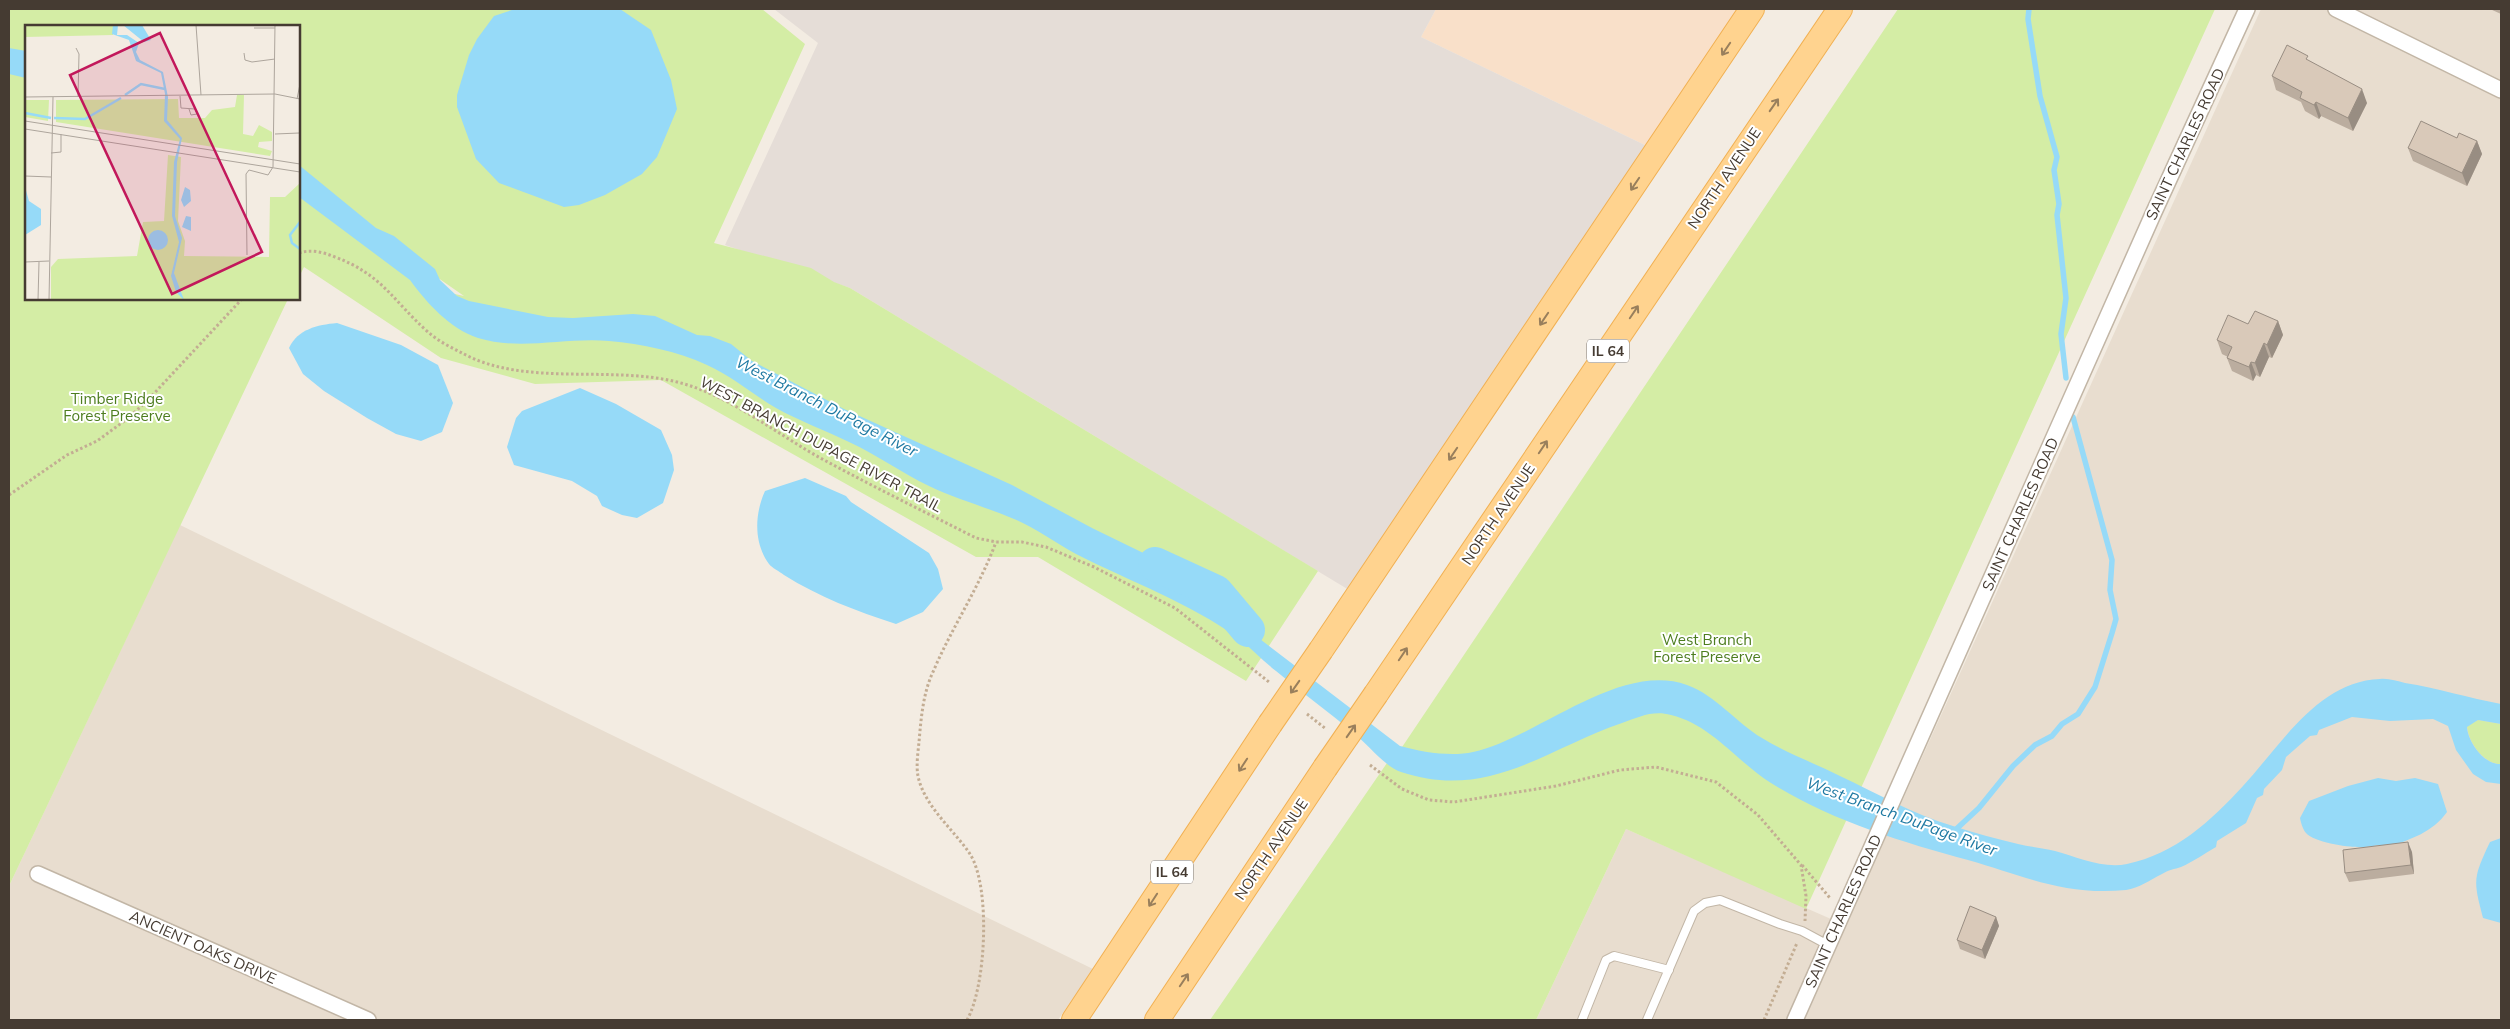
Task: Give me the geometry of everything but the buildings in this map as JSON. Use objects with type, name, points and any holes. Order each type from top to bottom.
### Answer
[{"type":"main road","name":"IL 64","points":[[1074,1020],[1270,724],[1752,9]]},
{"type":"main road","name":"NORTH AVENUE","points":[[1157,1020],[1325,768],[1840,9]]},
{"type":"street","name":"SAINT CHARLES ROAD","points":[[1795,1020],[2154,212],[2247,9]]},
{"type":"street","points":[[2336,9],[2501,90]]},
{"type":"street","name":"ANCIENT OAKS DRIVE","points":[[38,874],[368,1020]]},
{"type":"lane","points":[[1647,1020],[1694,911],[1714,900],[1720,900],[1780,924],[1802,930],[1828,944]]},
{"type":"lane","points":[[1582,1020],[1606,960],[1614,956],[1669,970]]},
{"type":"path","name":"WEST BRANCH DUPAGE RIVER TRAIL","points":[[300,253],[307,250],[323,252],[367,272],[382,283],[429,333],[464,354],[488,365],[522,372],[635,375],[677,382],[707,392],[823,460],[976,538],[996,542],[1022,542],[1046,547],[1094,567],[1175,608],[1268,682]]},
{"type":"path","points":[[9,495],[67,455],[97,441],[147,401],[241,300]]},
{"type":"path","points":[[967,1020],[971,1013],[978,984],[984,940],[978,871],[970,854],[952,833],[926,794],[918,776],[918,754],[921,716],[932,673],[982,578],[996,542]]},
{"type":"path","points":[[1307,714],[1332,734]]},
{"type":"path","points":[[1370,765],[1402,789],[1429,800],[1454,802],[1556,786],[1620,770],[1656,767],[1691,774],[1716,782],[1758,815],[1842,912]]},
{"type":"path","points":[[1764,1020],[1807,916],[1801,865]]},
{"type":"shaded area","points":[[774,9],[1436,9],[1421,37],[1651,148],[1349,590],[850,288],[725,245],[818,43]]},
{"type":"shaded area","points":[[1436,9],[1743,9],[1651,148],[1421,37]]},
{"type":"shaded area","points":[[2261,9],[2501,9],[2501,1020],[1803,1020]]},
{"type":"shaded area","points":[[180,525],[1093,969],[1058,1020],[9,1020],[9,886]]},
{"type":"shaded area","points":[[1626,829],[1831,919],[1786,1020],[1536,1020]]},
{"type":"green space","name":"Timber Ridge Forest Preserve","points":[[9,9],[762,9],[805,44],[714,243],[811,268],[834,282],[850,288],[1318,571],[1246,681],[1038,557],[976,557],[661,380],[535,384],[441,358],[304,267],[300,275],[300,25],[25,25],[25,300],[288,300],[9,886]],"holes":[[[336,197],[431,273],[464,296],[450,293]]]},
{"type":"green space","name":"West Branch Forest Preserve","points":[[1898,9],[2215,9],[1806,909],[1626,829],[1536,1020],[1210,1020],[1387,763],[1390,765]]},
{"type":"green space","points":[[2478,720],[2501,724],[2501,764],[2489,761],[2483,757],[2470,739],[2467,726]]},
{"type":"water","points":[[515,9],[620,9],[651,30],[671,80],[677,109],[657,157],[642,174],[605,195],[579,205],[564,207],[499,183],[476,159],[457,107],[457,95],[469,55],[477,39],[494,16]]},
{"type":"water","points":[[9,48],[25,51],[25,78],[9,74]]},
{"type":"water","points":[[300,166],[376,228],[394,236],[435,269],[440,280],[457,296],[469,301],[548,317],[573,318],[633,314],[655,316],[697,335],[710,336],[731,344],[752,361],[844,409],[1012,485],[1092,528],[1170,566],[1202,587],[1234,601],[1244,611],[1256,636],[1400,746],[1436,753],[1455,754],[1473,752],[1498,744],[1525,732],[1607,692],[1634,683],[1661,680],[1687,685],[1698,690],[1717,702],[1752,732],[1771,743],[1924,816],[1961,829],[2002,840],[2055,851],[2099,864],[2118,865],[2161,853],[2205,823],[2231,799],[2286,735],[2319,703],[2338,691],[2358,683],[2383,679],[2501,704],[2501,724],[2478,720],[2467,727],[2470,739],[2483,757],[2489,761],[2501,764],[2501,784],[2486,782],[2473,774],[2456,750],[2448,726],[2433,719],[2390,721],[2352,717],[2319,730],[2317,735],[2310,736],[2286,757],[2282,770],[2264,789],[2263,795],[2257,798],[2246,823],[2217,841],[2216,847],[2185,865],[2135,888],[2104,891],[2083,890],[2045,883],[1917,846],[1866,829],[1817,808],[1771,783],[1711,735],[1686,720],[1671,715],[1658,713],[1634,719],[1594,734],[1542,758],[1489,776],[1462,780],[1432,779],[1401,772],[1384,761],[1355,734],[1238,638],[1219,625],[1159,593],[1076,554],[1022,523],[929,486],[859,447],[776,408],[725,374],[707,365],[672,352],[621,342],[593,340],[527,344],[494,342],[478,338],[448,321],[423,297],[410,280],[300,198]]},
{"type":"water","points":[[337,323],[401,345],[438,365],[453,403],[442,432],[421,441],[396,434],[324,391],[303,374],[289,348],[297,336],[309,329]]},
{"type":"water","points":[[580,388],[616,404],[661,430],[672,455],[674,470],[663,503],[637,518],[622,515],[602,506],[597,496],[572,481],[514,465],[507,447],[516,418],[522,411]]},
{"type":"water","points":[[805,478],[846,496],[851,502],[929,553],[938,569],[943,589],[923,612],[896,624],[824,597],[797,583],[769,564],[760,546],[757,528],[759,509],[765,491]]},
{"type":"water","points":[[2378,778],[2396,781],[2415,778],[2438,784],[2447,812],[2428,830],[2387,847],[2379,845],[2367,847],[2342,846],[2317,840],[2305,832],[2300,818],[2309,801],[2348,786]]},
{"type":"water","points":[[2501,838],[2501,923],[2483,918],[2477,895],[2476,879],[2480,864],[2490,842]]},
{"type":"waterway","points":[[2029,9],[2028,19],[2040,96],[2057,157],[2054,170],[2059,204],[2057,215],[2066,298],[2061,334],[2066,378]]},
{"type":"waterway","points":[[1952,833],[1979,808],[2013,766],[2035,745],[2052,736],[2062,724],[2078,714],[2095,687],[2112,633],[2116,619],[2110,590],[2112,560],[2073,417]]},
{"type":"waterway","name":"West Branch DuPage River","points":[[1155,564],[1216,592],[1248,630]]}]
